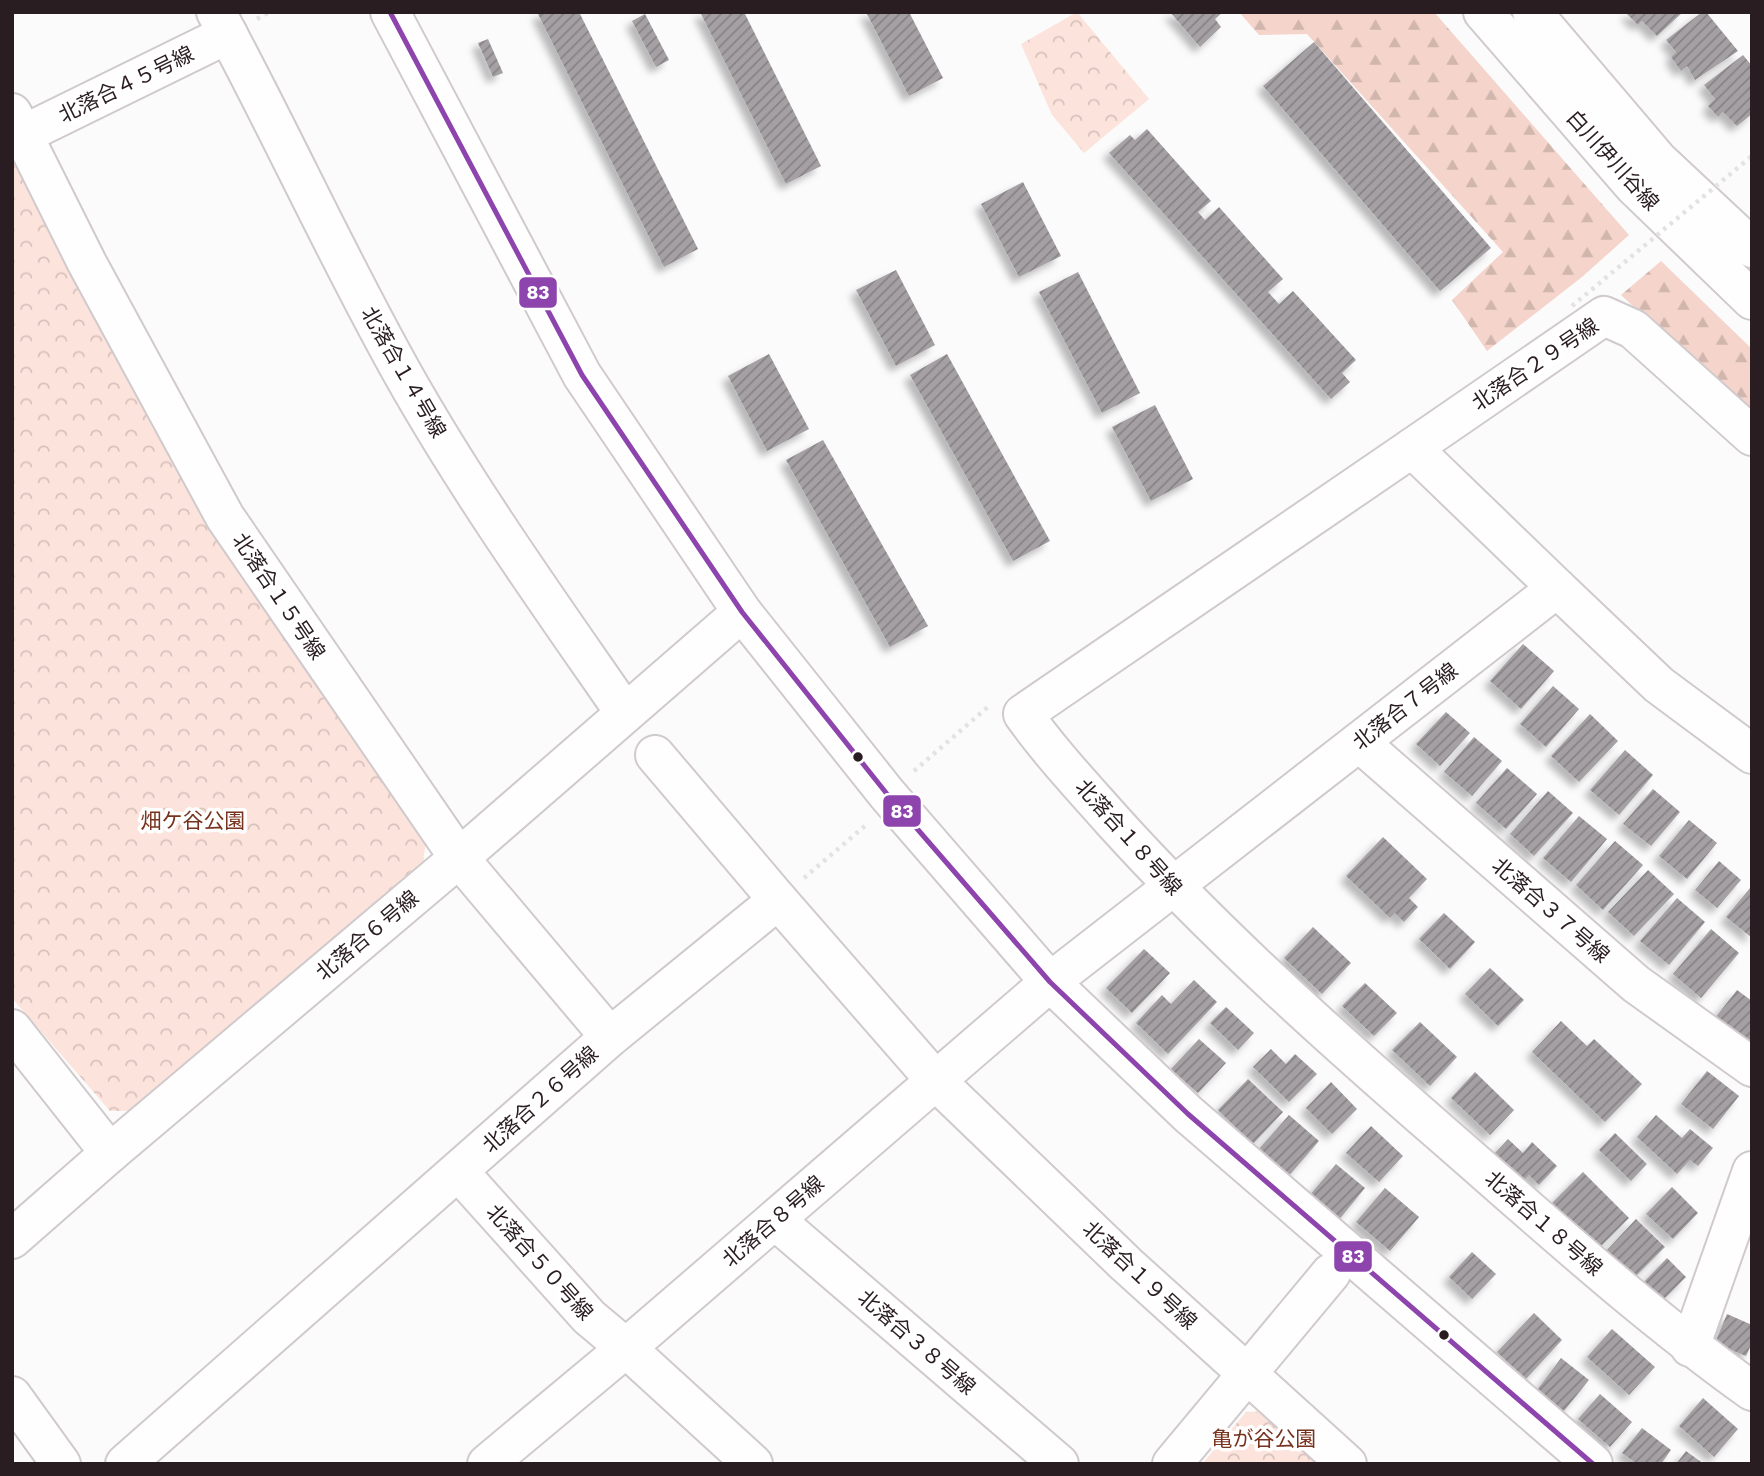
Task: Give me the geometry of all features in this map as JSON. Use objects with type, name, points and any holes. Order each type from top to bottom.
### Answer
[{"type":"street","points":[[390,12],[582,374],[742,612],[890,798],[1051,982],[1188,1114],[1593,1464]]},
{"type":"street","name":"白川伊川谷線","points":[[1483,12],[1634,186],[1752,300]]},
{"type":"street","name":"白川伊川谷線","points":[[1532,12],[1658,160],[1752,248]]},
{"type":"street","name":"北落合４５号線","points":[[16,129],[222,23]]},
{"type":"street","name":"北落合１４号線","points":[[222,23],[328,237],[405,378],[495,525],[625,713]]},
{"type":"street","name":"北落合１５号線","points":[[16,129],[118,324],[225,517],[459,858],[610,1037]]},
{"type":"street","name":"北落合２９号線","points":[[1412,448],[1604,316],[1633,330],[1752,436]]},
{"type":"street","points":[[1412,448],[1659,685],[1752,754]]},
{"type":"street","name":"北落合１８号線","points":[[1412,448],[1023,715],[1045,744],[1173,887],[1279,990],[1403,1101],[1690,1347],[1752,1391]]},
{"type":"street","name":"北落合７号線","points":[[1051,982],[1557,588]]},
{"type":"street","name":"北落合６号線","points":[[12,1239],[459,858],[742,612]]},
{"type":"street","name":"北落合３７号線","points":[[1359,742],[1636,984],[1752,1068]]},
{"type":"street","points":[[655,755],[936,1081]]},
{"type":"street","name":"北落合２６号線","points":[[125,1464],[610,1037],[778,900]]},
{"type":"street","name":"北落合８号線","points":[[487,1464],[626,1348],[1051,982]]},
{"type":"street","points":[[12,1029],[110,1153]]},
{"type":"street","name":"北落合１９号線","points":[[936,1081],[1126,1264],[1347,1464]]},
{"type":"street","points":[[1690,1347],[1752,1171]]},
{"type":"street","name":"北落合５０号線","points":[[459,1172],[589,1317],[626,1348]]},
{"type":"street","name":"北落合３８号線","points":[[775,1220],[1059,1464]]},
{"type":"street","points":[[1172,1464],[1331,1273]]},
{"type":"street","points":[[626,1348],[753,1464]]},
{"type":"street","points":[[12,1396],[61,1464]]},
{"type":"path","points":[[1572,306],[1752,156]]},
{"type":"path","points":[[778,900],[997,698]]},
{"type":"green space","points":[[1077,12],[1149,99],[1084,153],[1052,115],[1021,44]]},
{"type":"green space","points":[[1239,12],[1434,12],[1629,235],[1582,277],[1487,351],[1452,300],[1503,252],[1307,34],[1259,35]]},
{"type":"green space","name":"畑ケ谷公園","points":[[15,158],[201,506],[309,673],[427,836],[423,861],[129,1111],[110,1111],[12,998],[12,159]]},
{"type":"green space","points":[[1661,261],[1752,349],[1752,417],[1621,295]]},
{"type":"green space","name":"亀が谷公園","points":[[1274,1411],[1332,1464],[1202,1464],[1246,1412]]},
{"type":"building","points":[[579,12],[698,249],[664,267],[538,14]]},
{"type":"building","points":[[700,12],[744,12],[821,166],[786,184]]},
{"type":"building","points":[[866,12],[909,12],[943,78],[909,96]]},
{"type":"building","points":[[1170,12],[1223,12],[1215,19],[1221,27],[1200,47]]},
{"type":"building","points":[[1683,12],[1657,36],[1642,21],[1638,25],[1627,14]]},
{"type":"building","points":[[1702,12],[1706,12],[1738,51],[1695,80],[1687,66],[1681,71],[1671,57],[1676,52],[1666,40]]},
{"type":"building","points":[[645,14],[669,60],[656,67],[632,21]]},
{"type":"building","points":[[488,39],[503,73],[493,77],[478,43]]},
{"type":"building","points":[[1314,42],[1491,248],[1440,291],[1263,86]]},
{"type":"building","points":[[1743,55],[1752,66],[1752,114],[1737,126],[1723,112],[1718,117],[1708,106],[1715,99],[1704,85]]},
{"type":"building","points":[[1147,129],[1211,201],[1198,212],[1205,220],[1219,207],[1283,279],[1268,292],[1279,304],[1293,291],[1356,360],[1342,373],[1350,382],[1331,399],[1109,153],[1130,135],[1135,140]]},
{"type":"building","points":[[1023,182],[1061,256],[1019,277],[981,204]]},
{"type":"building","points":[[896,270],[935,345],[896,366],[856,290]]},
{"type":"building","points":[[1078,272],[1140,393],[1102,413],[1039,292]]},
{"type":"building","points":[[769,354],[809,429],[767,451],[728,376]]},
{"type":"building","points":[[947,354],[1050,541],[1013,561],[910,375]]},
{"type":"building","points":[[1155,405],[1193,479],[1151,501],[1112,427]]},
{"type":"building","points":[[823,440],[928,626],[890,647],[786,460]]},
{"type":"building","points":[[1523,644],[1554,671],[1521,709],[1490,681]]},
{"type":"building","points":[[1553,686],[1579,709],[1546,747],[1520,724]]},
{"type":"building","points":[[1446,712],[1470,733],[1440,766],[1416,744]]},
{"type":"building","points":[[1590,714],[1618,741],[1579,782],[1551,756]]},
{"type":"building","points":[[1474,737],[1502,761],[1472,796],[1444,772]]},
{"type":"building","points":[[1625,750],[1653,775],[1619,815],[1590,790]]},
{"type":"building","points":[[1507,768],[1537,794],[1506,829],[1476,803]]},
{"type":"building","points":[[1653,789],[1680,812],[1651,846],[1623,824]]},
{"type":"building","points":[[1548,791],[1573,813],[1534,856],[1510,834]]},
{"type":"building","points":[[1579,816],[1607,839],[1571,882],[1543,858]]},
{"type":"building","points":[[1689,820],[1717,843],[1687,879],[1659,856]]},
{"type":"building","points":[[1383,837],[1427,879],[1409,898],[1418,907],[1404,922],[1395,913],[1390,918],[1346,876]]},
{"type":"building","points":[[1615,841],[1643,865],[1603,910],[1576,885]]},
{"type":"building","points":[[1719,861],[1741,880],[1717,908],[1695,890]]},
{"type":"building","points":[[1648,870],[1674,894],[1634,936],[1608,912]]},
{"type":"building","points":[[1750,888],[1752,890],[1752,938],[1726,917]]},
{"type":"building","points":[[1677,898],[1705,922],[1669,965],[1640,941]]},
{"type":"building","points":[[1444,913],[1475,942],[1450,969],[1419,939]]},
{"type":"building","points":[[1313,927],[1351,963],[1322,994],[1284,958]]},
{"type":"building","points":[[1711,929],[1739,953],[1701,998],[1673,974]]},
{"type":"building","points":[[1144,949],[1170,973],[1132,1013],[1106,988]]},
{"type":"building","points":[[1490,968],[1524,1000],[1498,1026],[1465,994]]},
{"type":"building","points":[[1194,980],[1217,1002],[1168,1054],[1136,1023],[1162,995],[1171,1004]]},
{"type":"building","points":[[1365,983],[1397,1013],[1374,1036],[1342,1006]]},
{"type":"building","points":[[1737,990],[1752,1001],[1752,1044],[1711,1023]]},
{"type":"building","points":[[1226,1007],[1254,1033],[1238,1050],[1210,1023]]},
{"type":"building","points":[[1561,1021],[1587,1046],[1594,1039],[1642,1084],[1605,1122],[1532,1052]]},
{"type":"building","points":[[1420,1022],[1457,1057],[1430,1086],[1392,1050]]},
{"type":"building","points":[[1199,1039],[1226,1063],[1198,1093],[1171,1069]]},
{"type":"building","points":[[1271,1049],[1286,1064],[1295,1054],[1317,1074],[1289,1102],[1253,1067]]},
{"type":"building","points":[[1707,1071],[1739,1096],[1713,1129],[1681,1104]]},
{"type":"building","points":[[1475,1072],[1514,1110],[1490,1135],[1451,1098]]},
{"type":"building","points":[[1248,1079],[1283,1112],[1253,1144],[1218,1110]]},
{"type":"building","points":[[1331,1082],[1357,1109],[1332,1134],[1306,1108]]},
{"type":"building","points":[[1289,1115],[1319,1141],[1288,1177],[1257,1151]]},
{"type":"building","points":[[1656,1115],[1682,1138],[1690,1129],[1713,1148],[1698,1166],[1690,1160],[1677,1174],[1637,1137]]},
{"type":"building","points":[[1371,1126],[1403,1156],[1379,1182],[1346,1153]]},
{"type":"building","points":[[1615,1133],[1647,1164],[1631,1181],[1599,1150]]},
{"type":"building","points":[[1508,1139],[1523,1153],[1532,1142],[1557,1166],[1539,1185],[1529,1175],[1523,1182],[1494,1154]]},
{"type":"building","points":[[1336,1164],[1365,1188],[1338,1221],[1309,1196]]},
{"type":"building","points":[[1583,1172],[1629,1218],[1598,1249],[1552,1203]]},
{"type":"building","points":[[1672,1187],[1698,1213],[1673,1239],[1646,1214]]},
{"type":"building","points":[[1385,1188],[1419,1217],[1390,1251],[1356,1222]]},
{"type":"building","points":[[1636,1219],[1665,1247],[1634,1278],[1606,1251]]},
{"type":"building","points":[[1472,1252],[1496,1274],[1472,1299],[1449,1277]]},
{"type":"building","points":[[1667,1258],[1686,1277],[1659,1304],[1640,1286]]},
{"type":"building","points":[[1534,1313],[1562,1340],[1526,1379],[1497,1352]]},
{"type":"building","points":[[1727,1314],[1752,1325],[1752,1343],[1746,1356],[1715,1343]]},
{"type":"building","points":[[1612,1329],[1655,1367],[1629,1395],[1587,1357]]},
{"type":"building","points":[[1561,1358],[1589,1380],[1564,1411],[1537,1390]]},
{"type":"building","points":[[1600,1394],[1632,1422],[1610,1447],[1578,1419]]},
{"type":"building","points":[[1703,1398],[1738,1429],[1714,1457],[1679,1426]]},
{"type":"building","points":[[1642,1428],[1671,1450],[1661,1464],[1637,1464],[1622,1453]]},
{"type":"building","points":[[1686,1451],[1704,1464],[1676,1464]]},
{"type":"transit line","name":"83","points":[[390,12],[582,375],[742,612],[887,794],[1050,982],[1188,1114],[1593,1464]]}]
